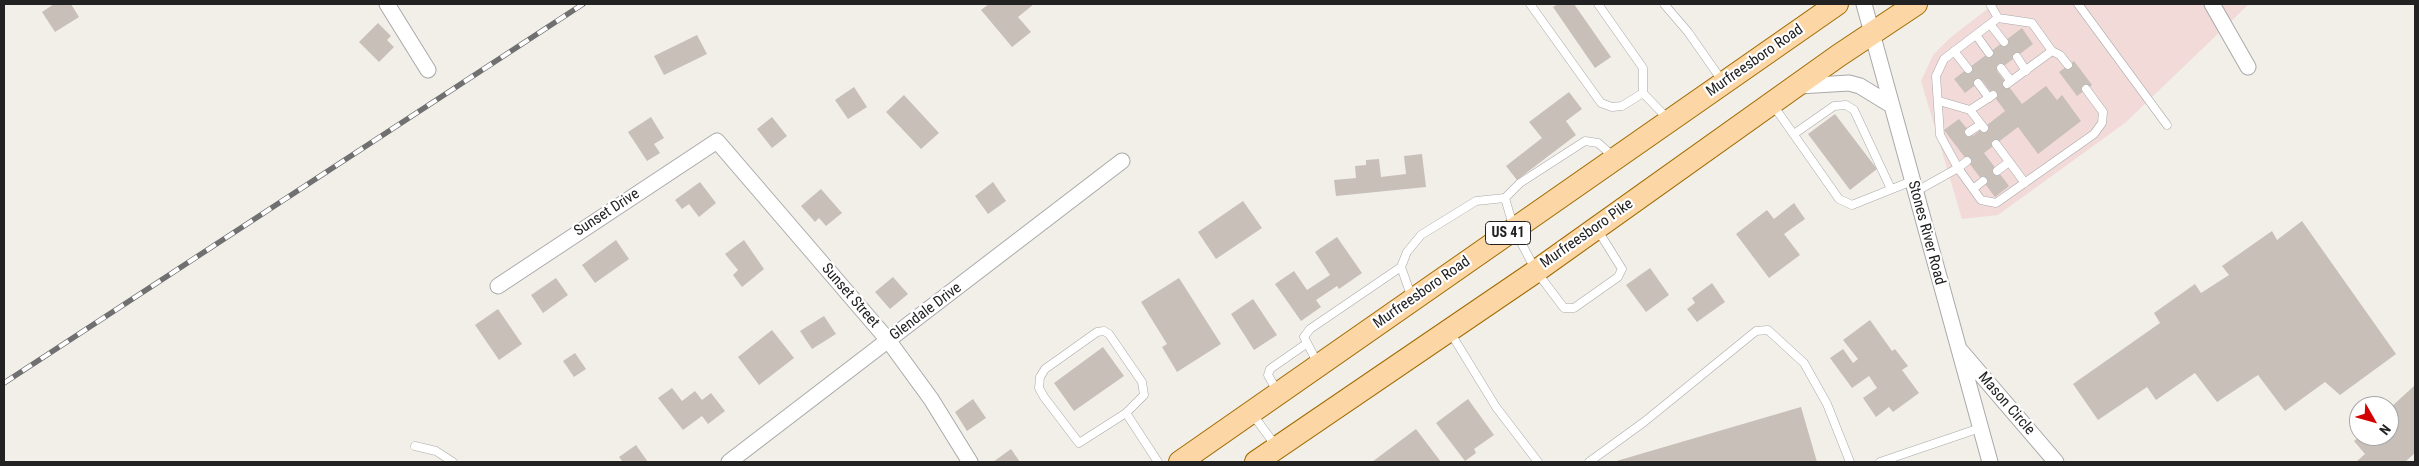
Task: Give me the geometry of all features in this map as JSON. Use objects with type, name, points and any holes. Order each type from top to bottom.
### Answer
[{"type":"main road","name":"Murfreesboro Road","points":[[1180,462],[1837,4]]},
{"type":"main road","name":"Murfreesboro Pike","points":[[1256,462],[1536,271],[1796,86],[1916,4]]},
{"type":"street","points":[[387,4],[428,70]]},
{"type":"street","name":"Stones River Road","points":[[1864,4],[1956,345],[1990,462]]},
{"type":"street","points":[[2212,4],[2248,67]]},
{"type":"street","points":[[1796,86],[1849,83],[1860,86],[1891,105]]},
{"type":"street","name":"Sunset Drive","points":[[498,286],[717,141]]},
{"type":"street","name":"Sunset Street","points":[[717,141],[888,340],[931,399],[970,462]]},
{"type":"street","name":"Glendale Drive","points":[[729,462],[1122,161]]},
{"type":"street","name":"Mason Circle","points":[[1956,345],[2056,462]]},
{"type":"lane","points":[[1530,4],[1601,103],[1612,107],[1622,106],[1643,93]]},
{"type":"lane","points":[[1598,4],[1643,68],[1643,93],[1670,120]]},
{"type":"lane","points":[[1664,4],[1688,32],[1723,83]]},
{"type":"lane","points":[[1990,4],[1998,18]]},
{"type":"lane","points":[[2078,4],[2167,124]]},
{"type":"lane","points":[[2068,65],[2060,55],[2052,51],[2032,23],[1998,18],[1944,59],[1936,76],[1940,135],[1958,168],[1981,200],[1996,203],[2094,134],[2102,123],[2103,112],[2086,89]]},
{"type":"lane","points":[[1990,24],[2004,42]]},
{"type":"lane","points":[[1976,35],[1989,53]]},
{"type":"lane","points":[[1954,51],[1968,69]]},
{"type":"lane","points":[[2001,68],[2009,83],[2052,51]]},
{"type":"lane","points":[[2017,57],[2026,71]]},
{"type":"lane","points":[[1970,110],[1991,96],[1978,83]]},
{"type":"lane","points":[[1938,101],[1970,110],[1982,126],[1970,132]]},
{"type":"lane","points":[[1772,103],[1839,199],[1852,205],[1890,189],[1913,187],[1958,168],[1968,161]]},
{"type":"lane","points":[[1794,134],[1834,106],[1846,105],[1854,110],[1890,189]]},
{"type":"lane","points":[[1318,365],[1304,337],[1310,329],[1401,267],[1407,252],[1421,235],[1476,201],[1505,198],[1520,183],[1585,141],[1598,143],[1616,158]]},
{"type":"lane","points":[[1947,149],[1954,144]]},
{"type":"lane","points":[[1996,144],[2025,183]]},
{"type":"lane","points":[[1997,171],[2009,162]]},
{"type":"lane","points":[[1973,189],[1983,181]]},
{"type":"lane","points":[[1505,198],[1514,229],[1536,271],[1564,308],[1574,308],[1618,277],[1622,269],[1596,228]]},
{"type":"lane","points":[[1401,267],[1412,300]]},
{"type":"lane","points":[[1104,330],[1109,334],[1142,382],[1144,395],[1126,413],[1079,443],[1044,397],[1040,388],[1040,377],[1045,369],[1097,332],[1104,330]]},
{"type":"lane","points":[[1449,330],[1496,407],[1538,462]]},
{"type":"lane","points":[[1590,462],[1644,422],[1756,331],[1768,330],[1804,364],[1827,404],[1850,462]]},
{"type":"lane","points":[[1278,393],[1268,375],[1270,369],[1306,344]]},
{"type":"lane","points":[[1250,412],[1277,448]]},
{"type":"lane","points":[[1126,413],[1158,462]]},
{"type":"lane","points":[[1880,462],[1980,428]]},
{"type":"lane","points":[[415,446],[436,451],[453,462]]},
{"type":"shaded area","points":[[1994,4],[2249,4],[2125,123],[1998,215],[1962,219],[1921,81],[1933,55],[1951,37]]},
{"type":"building","points":[[54,4],[71,4],[79,17],[55,32],[42,12]]},
{"type":"building","points":[[989,4],[1034,4],[1018,17],[1031,32],[1012,47],[981,10]]},
{"type":"building","points":[[1558,4],[1574,4],[1611,57],[1595,68],[1553,7]]},
{"type":"building","points":[[378,23],[391,36],[387,40],[394,47],[379,62],[359,42]]},
{"type":"building","points":[[2022,28],[2033,44],[1997,71],[2022,104],[2046,86],[2057,100],[2062,95],[2081,121],[2038,154],[2018,127],[1984,153],[2009,186],[1995,197],[1944,130],[1959,119],[1973,136],[2005,111],[1982,80],[1965,93],[1954,79]]},
{"type":"building","points":[[697,35],[707,54],[664,75],[654,56]]},
{"type":"building","points":[[2074,61],[2092,85],[2077,96],[2059,72]]},
{"type":"building","points":[[854,87],[867,107],[848,119],[835,100]]},
{"type":"building","points":[[1569,92],[1582,109],[1566,121],[1576,135],[1517,180],[1506,166],[1542,138],[1529,122]]},
{"type":"building","points":[[904,95],[939,133],[921,149],[886,112]]},
{"type":"building","points":[[1835,114],[1877,169],[1850,190],[1808,134]]},
{"type":"building","points":[[651,117],[664,138],[654,144],[660,153],[647,161],[628,132]]},
{"type":"building","points":[[772,117],[787,136],[772,148],[757,129]]},
{"type":"building","points":[[1422,154],[1426,187],[1336,196],[1334,180],[1356,178],[1355,166],[1366,165],[1366,160],[1379,159],[1381,177],[1406,174],[1404,156]]},
{"type":"building","points":[[700,182],[716,203],[699,217],[689,204],[682,209],[675,200]]},
{"type":"building","points":[[993,182],[1006,201],[988,214],[975,196]]},
{"type":"building","points":[[821,189],[842,213],[826,226],[819,218],[815,222],[801,206]]},
{"type":"building","points":[[1243,201],[1262,228],[1216,259],[1198,232]]},
{"type":"building","points":[[1794,203],[1805,219],[1784,234],[1800,255],[1769,278],[1736,234],[1767,210],[1774,219]]},
{"type":"building","points":[[2302,221],[2396,354],[2340,395],[2325,382],[2285,411],[2258,375],[2217,402],[2195,373],[2156,400],[2147,387],[2098,420],[2073,384],[2160,323],[2154,313],[2195,284],[2201,293],[2229,275],[2222,266],[2272,231],[2277,240]]},
{"type":"building","points":[[1337,237],[1362,273],[1339,289],[1337,286],[1316,300],[1321,307],[1301,321],[1275,284],[1294,271],[1307,290],[1330,275],[1315,252]]},
{"type":"building","points":[[616,240],[629,259],[595,283],[582,265]]},
{"type":"building","points":[[744,240],[764,269],[742,287],[733,275],[738,270],[725,254]]},
{"type":"building","points":[[1650,268],[1669,295],[1646,312],[1626,285]]},
{"type":"building","points":[[893,277],[908,294],[890,309],[875,292]]},
{"type":"building","points":[[556,278],[568,295],[543,313],[531,295]]},
{"type":"building","points":[[1179,278],[1221,344],[1177,372],[1162,347],[1167,344],[1141,302]]},
{"type":"building","points":[[1712,283],[1725,302],[1697,322],[1687,309],[1695,303],[1692,298]]},
{"type":"building","points":[[1253,299],[1277,335],[1254,350],[1231,314]]},
{"type":"building","points":[[498,309],[522,344],[499,360],[475,325]]},
{"type":"building","points":[[824,316],[836,334],[812,349],[800,331]]},
{"type":"building","points":[[1870,320],[1892,351],[1895,349],[1908,366],[1902,370],[1919,393],[1893,412],[1889,407],[1876,417],[1863,398],[1877,388],[1869,376],[1852,388],[1830,358],[1843,349],[1853,363],[1858,359],[1843,340]]},
{"type":"building","points":[[772,330],[794,358],[759,385],[738,357]]},
{"type":"building","points":[[1103,347],[1124,376],[1074,411],[1054,383]]},
{"type":"building","points":[[575,353],[586,369],[574,377],[563,361]]},
{"type":"building","points":[[2415,385],[2415,453],[2405,462],[2356,462],[2365,454],[2358,446],[2399,446],[2399,400]]},
{"type":"building","points":[[672,388],[682,401],[695,391],[702,400],[711,393],[725,411],[708,424],[702,416],[683,430],[658,398]]},
{"type":"building","points":[[973,399],[986,418],[967,431],[955,412]]},
{"type":"building","points":[[1468,399],[1494,435],[1474,449],[1476,453],[1465,461],[1436,423]]},
{"type":"building","points":[[1801,407],[1817,462],[1613,462]]},
{"type":"building","points":[[1416,429],[1441,462],[1372,462]]},
{"type":"building","points":[[636,445],[648,462],[623,462],[619,457]]},
{"type":"building","points":[[1011,449],[1020,462],[993,462]]},
{"type":"railway","points":[[4,383],[583,4]]}]
